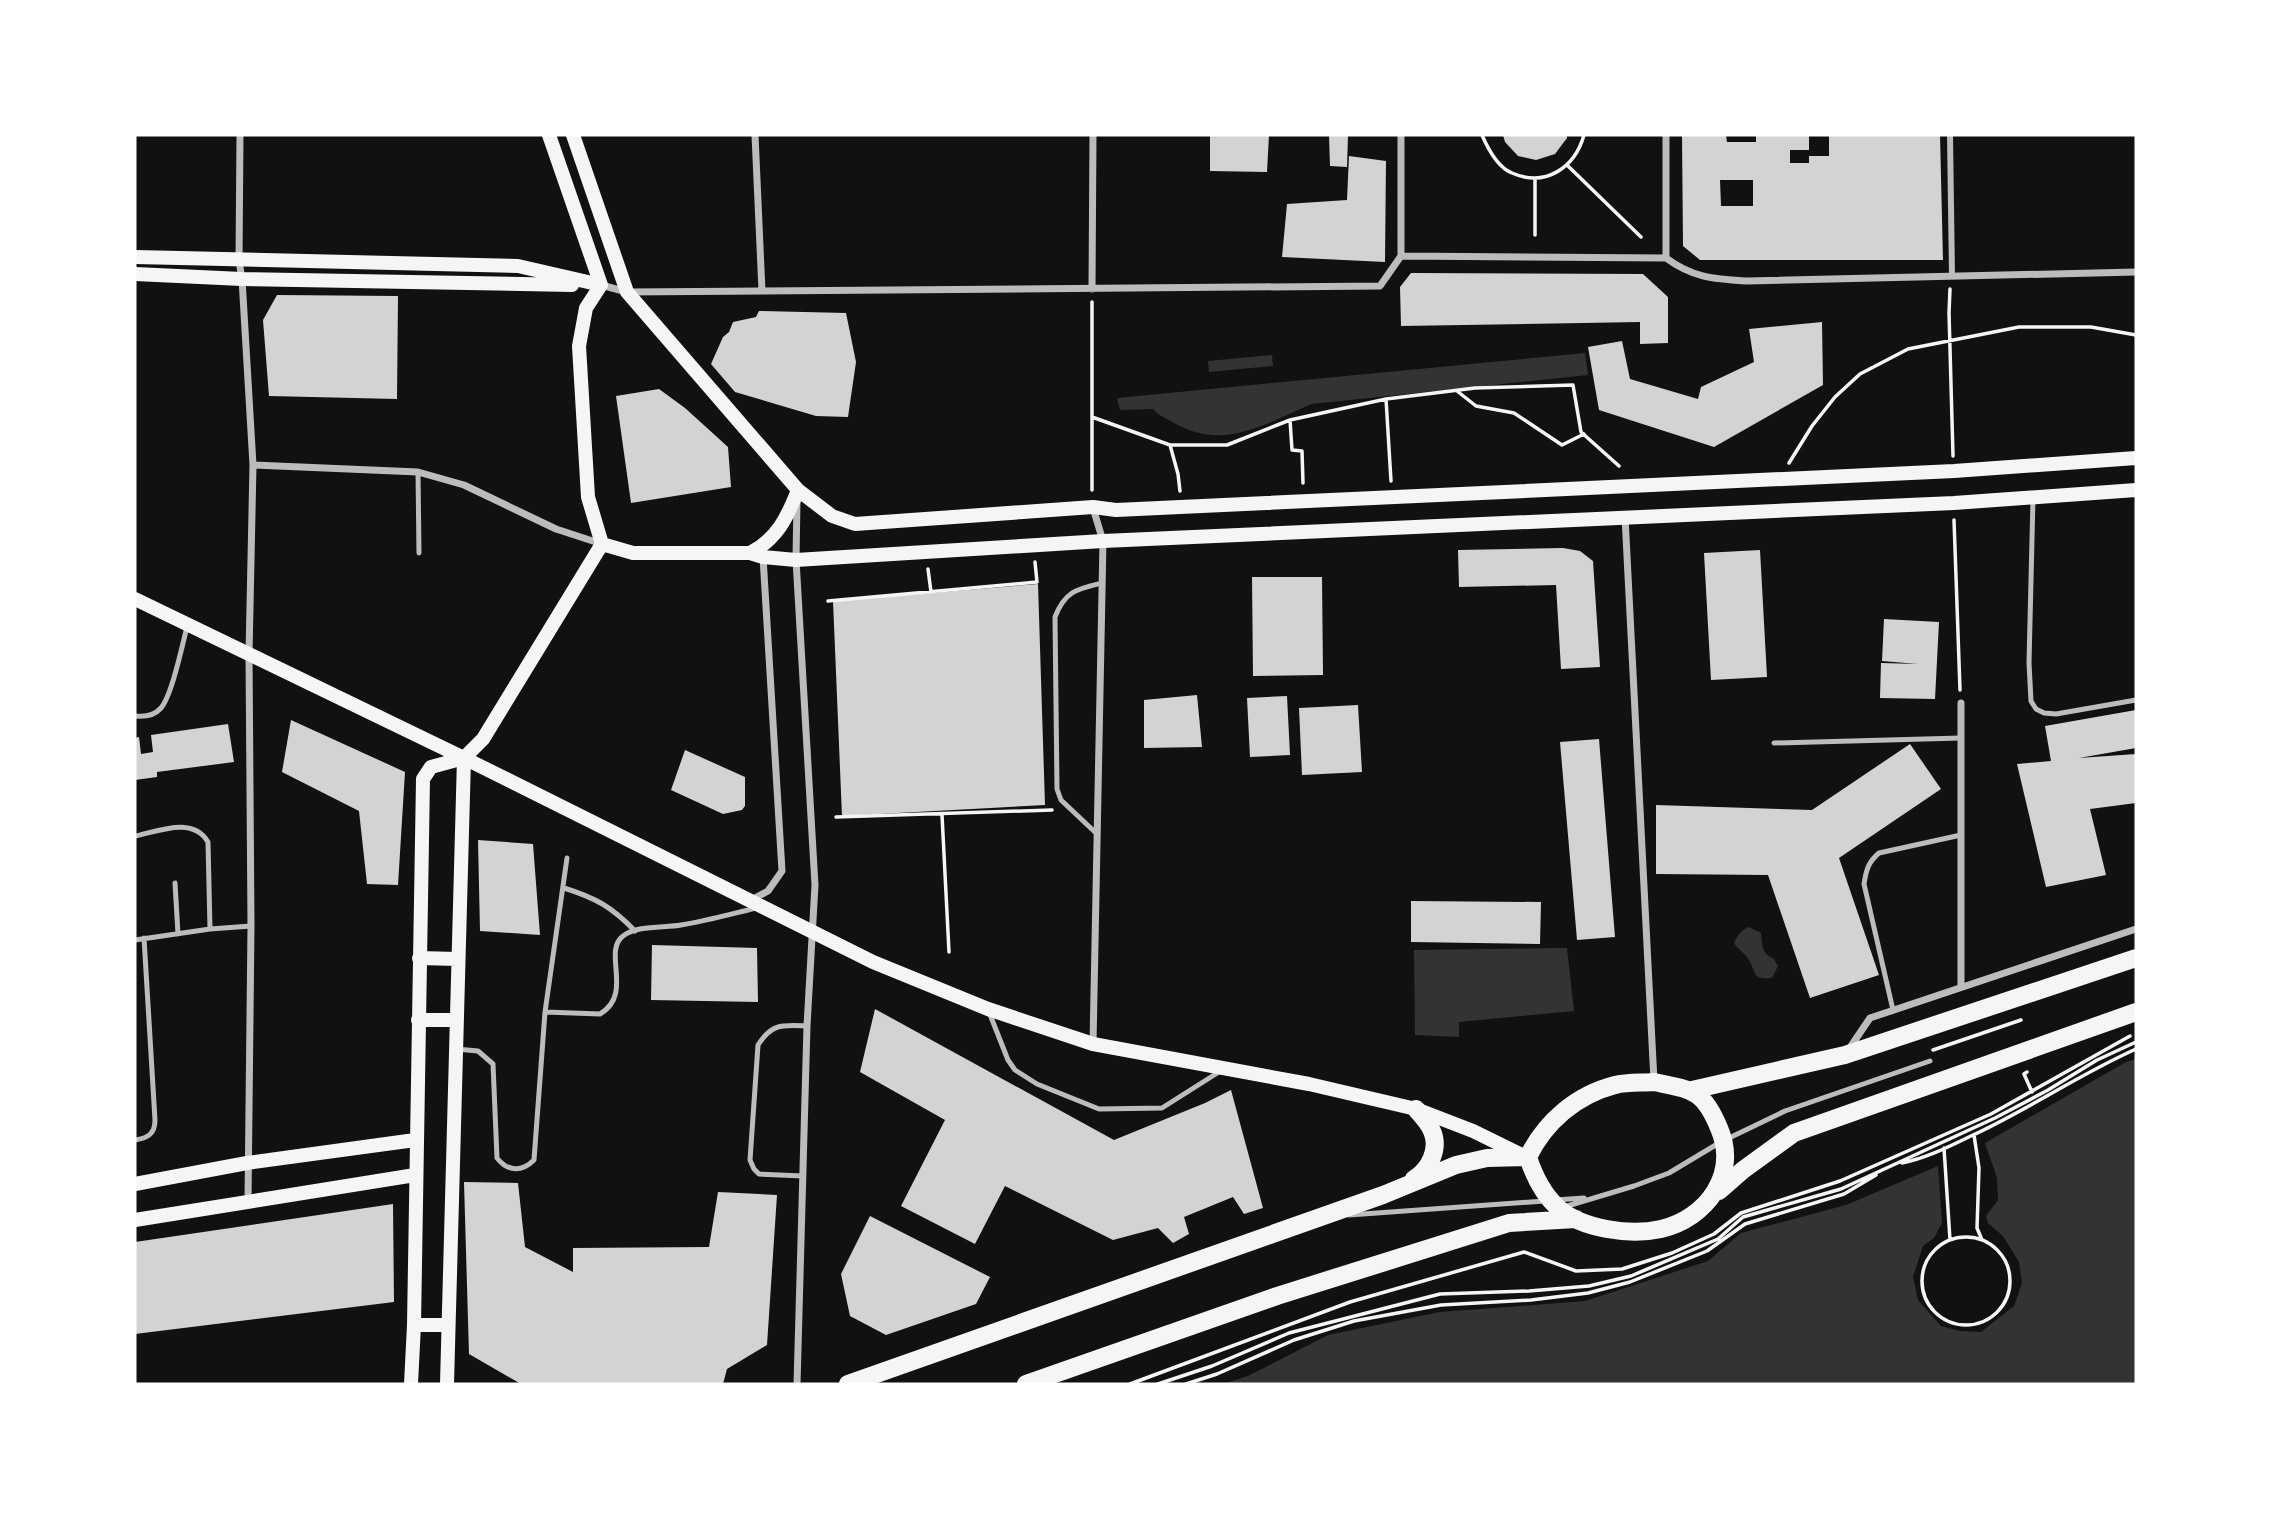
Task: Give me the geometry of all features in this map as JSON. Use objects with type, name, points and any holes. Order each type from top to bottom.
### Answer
[{"type":"main road","points":[[549,135],[601,285]]},
{"type":"main road","points":[[573,135],[626,292],[798,490],[832,516],[855,524],[1093,507],[1116,510],[1785,479],[1954,471],[2136,458]]},
{"type":"main road","points":[[135,257],[518,266],[601,285]]},
{"type":"main road","points":[[135,274],[242,279],[601,285]]},
{"type":"main road","points":[[411,1384],[423,779],[430,767],[464,758],[483,738],[601,544],[588,497],[579,346],[586,308],[601,285]]},
{"type":"main road","points":[[756,555],[787,519],[798,490]]},
{"type":"main road","points":[[601,544],[633,554],[756,555],[796,560],[1103,541],[1954,503],[2136,490]]},
{"type":"main road","points":[[135,599],[464,758],[811,932],[988,1009],[1093,1044],[1309,1084],[1416,1108],[1528,1157]]},
{"type":"main road","points":[[447,1384],[464,758]]},
{"type":"main road","points":[[419,958],[457,959]]},
{"type":"main road","points":[[2136,958],[1845,1055],[1692,1090],[1654,1082],[1616,1085],[1580,1099],[1554,1119],[1537,1138],[1528,1157],[1535,1178],[1555,1204],[1576,1219],[1602,1227],[1633,1231],[1661,1228],[1687,1218],[1743,1170],[1794,1133],[2136,1012]]},
{"type":"main road","points":[[418,1020],[455,1020]]},
{"type":"main road","points":[[1692,1090],[1710,1107],[1725,1140],[1726,1162],[1714,1196]]},
{"type":"main road","points":[[1406,1184],[1425,1172],[1434,1153],[1433,1132],[1416,1108]]},
{"type":"main road","points":[[135,1184],[247,1163],[415,1140]]},
{"type":"main road","points":[[848,1384],[1382,1195],[1456,1165],[1488,1158],[1528,1157]]},
{"type":"main road","points":[[135,1220],[415,1175]]},
{"type":"main road","points":[[1026,1384],[1277,1296],[1509,1223],[1576,1219]]},
{"type":"main road","points":[[414,1325],[448,1325]]},
{"type":"street","points":[[240,135],[239,261],[253,466],[249,654],[251,926],[248,1200]]},
{"type":"street","points":[[755,135],[762,291]]},
{"type":"street","points":[[1092,289],[1093,135]]},
{"type":"street","points":[[601,285],[626,292],[1092,289],[1116,286],[1380,286],[1401,256],[1401,135]]},
{"type":"street","points":[[1666,135],[1666,258]]},
{"type":"street","points":[[1950,135],[1952,276]]},
{"type":"street","points":[[1401,256],[1666,258],[1681,269],[1698,276],[1721,280],[2136,272]]},
{"type":"street","points":[[253,466],[418,472],[464,485],[556,530],[601,544]]},
{"type":"street","points":[[797,1384],[807,1026],[815,885],[796,560],[798,490]]},
{"type":"street","points":[[1093,507],[1103,541],[1093,1044]]},
{"type":"street","points":[[1625,517],[1654,1082]]},
{"type":"street","points":[[756,555],[782,871],[756,904]]},
{"type":"street","points":[[1961,703],[1961,986]]},
{"type":"street","points":[[1845,1055],[1870,1018],[2136,929]]},
{"type":"lane","points":[[418,472],[419,553]]},
{"type":"lane","points":[[2033,498],[2029,663],[2031,701],[2036,709],[2056,715],[2136,700]]},
{"type":"lane","points":[[1097,834],[1061,800],[1056,789],[1055,617],[1068,595],[1102,583]]},
{"type":"lane","points":[[135,716],[148,716],[160,709],[168,694],[188,624]]},
{"type":"lane","points":[[1774,743],[1961,738]]},
{"type":"lane","points":[[135,836],[185,826],[197,829],[204,835],[208,842],[210,929]]},
{"type":"lane","points":[[1893,1010],[1864,884],[1866,871],[1871,860],[1880,853],[1961,835]]},
{"type":"lane","points":[[454,1049],[478,1051],[493,1064],[497,1158],[502,1165],[510,1168],[528,1167],[534,1160],[545,1012],[567,858]]},
{"type":"lane","points":[[174,883],[178,933]]},
{"type":"lane","points":[[564,888],[601,901],[618,913],[635,931]]},
{"type":"lane","points":[[545,1012],[600,1014],[607,1010],[617,992],[616,945],[622,937],[635,931],[680,925],[756,904]]},
{"type":"lane","points":[[135,940],[251,926]]},
{"type":"lane","points":[[135,1140],[148,1137],[152,1133],[155,1120],[144,938]]},
{"type":"lane","points":[[988,1009],[1008,1060],[1015,1070],[1037,1084],[1099,1109],[1162,1108],[1225,1068]]},
{"type":"lane","points":[[803,1176],[759,1174],[750,1160],[758,1045],[766,1033],[775,1027],[807,1026]]},
{"type":"lane","points":[[1318,1217],[1555,1204],[1594,1197],[1669,1173],[1725,1140],[1784,1111],[1930,1061]]},
{"type":"lane","points":[[1509,1223],[1555,1204],[1594,1197]]},
{"type":"path","points":[[1482,135],[1496,161],[1512,173],[1535,178],[1551,176],[1568,166],[1580,150],[1584,135]]},
{"type":"path","points":[[1568,166],[1641,237]]},
{"type":"path","points":[[1535,178],[1535,235]]},
{"type":"path","points":[[1952,276],[1949,313],[1954,471]]},
{"type":"path","points":[[1092,289],[1093,507]]},
{"type":"path","points":[[1785,479],[1791,457],[1835,397],[1860,374],[1908,349],[2018,327],[2091,327],[2136,335]]},
{"type":"path","points":[[1092,417],[1170,445],[1227,445],[1290,420],[1386,399],[1456,390],[1573,385],[1581,432],[1619,466]]},
{"type":"path","points":[[1456,390],[1476,407],[1514,413],[1563,445],[1584,434]]},
{"type":"path","points":[[1386,399],[1393,497]]},
{"type":"path","points":[[1290,420],[1292,450],[1302,451],[1303,483]]},
{"type":"path","points":[[1170,445],[1178,474],[1181,507]]},
{"type":"path","points":[[1954,503],[1961,703]]},
{"type":"path","points":[[828,600],[1037,582],[1034,557]]},
{"type":"path","points":[[927,562],[931,592]]},
{"type":"path","points":[[836,817],[1052,810]]},
{"type":"path","points":[[942,814],[949,952]]},
{"type":"path","points":[[1931,1051],[2021,1020]]},
{"type":"path","points":[[2031,1070],[2024,1073],[2037,1101]]},
{"type":"path","points":[[1973,1135],[1979,1168],[1977,1228],[1982,1240]]},
{"type":"path","points":[[1944,1149],[1950,1240]]},
{"type":"path","points":[[1968,1237],[1982,1240],[1995,1248],[2005,1259],[2010,1288],[2005,1302],[1996,1314],[1969,1325],[1955,1324],[1942,1318],[1931,1308],[1924,1296],[1924,1268],[1930,1255],[1950,1240],[1968,1237]]},
{"type":"shaded area","points":[[1585,353],[1588,375],[1312,404],[1262,426],[1228,435],[1194,432],[1153,409],[1120,410],[1117,398]]},
{"type":"shaded area","points":[[1272,355],[1273,366],[1209,372],[1208,361]]},
{"type":"shaded area","points":[[1749,927],[1761,933],[1765,952],[1778,966],[1772,978],[1758,977],[1748,958],[1734,943],[1740,933]]},
{"type":"shaded area","points":[[1567,948],[1574,1011],[1459,1022],[1459,1037],[1415,1035],[1414,950]]},
{"type":"shaded area","points":[[2136,1059],[2136,1384],[1223,1384],[1248,1376],[1328,1335],[1440,1312],[1585,1301],[1708,1261],[1741,1233],[1846,1205],[1938,1166],[1942,1223],[1934,1238],[1923,1246],[1913,1277],[1918,1300],[1941,1326],[1960,1331],[1981,1332],[2014,1306],[2022,1283],[2019,1262],[2003,1236],[1988,1223],[1986,1216],[1998,1200],[1997,1178],[1985,1143],[2126,1062]]},
{"type":"building","points":[[1210,135],[1269,135],[1267,172],[1210,171]]},
{"type":"building","points":[[1329,135],[1348,135],[1347,167],[1330,166]]},
{"type":"building","points":[[1503,135],[1567,135],[1567,138],[1555,154],[1536,160],[1518,156],[1505,142]]},
{"type":"building","points":[[1682,135],[1726,135],[1727,142],[1756,142],[1756,135],[1809,135],[1809,150],[1790,150],[1790,163],[1809,163],[1809,156],[1829,156],[1829,135],[1940,135],[1943,260],[1700,260],[1683,246]],"holes":[[[1720,180],[1753,180],[1753,206],[1721,206]]]},
{"type":"building","points":[[1349,156],[1386,161],[1385,262],[1282,257],[1287,204],[1347,200]]},
{"type":"building","points":[[1411,273],[1643,274],[1668,297],[1668,343],[1640,344],[1640,322],[1401,326],[1400,287]]},
{"type":"building","points":[[277,295],[398,296],[397,399],[269,396],[263,320]]},
{"type":"building","points":[[759,311],[846,313],[856,362],[848,417],[816,416],[735,392],[711,364],[733,322],[756,317]]},
{"type":"building","points":[[1822,322],[1823,385],[1714,447],[1599,410],[1588,347],[1622,341],[1630,379],[1698,399],[1701,387],[1754,362],[1749,329]]},
{"type":"building","points":[[659,389],[685,408],[728,447],[731,487],[631,503],[616,396]]},
{"type":"building","points":[[1563,548],[1580,551],[1593,561],[1600,667],[1561,669],[1556,585],[1459,587],[1458,550]]},
{"type":"building","points":[[1760,550],[1767,677],[1711,680],[1704,553]]},
{"type":"building","points":[[1252,577],[1322,577],[1323,675],[1253,676]]},
{"type":"building","points":[[1038,584],[1045,805],[842,816],[833,601]]},
{"type":"building","points":[[1884,619],[1939,622],[1935,699],[1880,698],[1881,663],[1918,664],[1882,661]]},
{"type":"building","points":[[1197,695],[1202,747],[1144,748],[1144,700]]},
{"type":"building","points":[[1287,696],[1290,755],[1250,757],[1247,698]]},
{"type":"building","points":[[1358,705],[1362,772],[1302,775],[1299,708]]},
{"type":"building","points":[[2136,710],[2136,748],[2079,758],[2136,754],[2136,803],[2090,809],[2106,875],[2046,887],[2017,764],[2051,761],[2045,726]]},
{"type":"building","points":[[291,720],[405,772],[398,885],[367,884],[359,811],[282,772]]},
{"type":"building","points":[[228,724],[234,762],[157,772],[157,777],[135,780],[135,738],[139,737],[141,754],[153,752],[151,735]]},
{"type":"building","points":[[1599,739],[1615,937],[1577,940],[1560,742]]},
{"type":"building","points":[[1910,744],[1941,789],[1839,858],[1879,975],[1810,998],[1768,875],[1656,874],[1656,805],[1812,810]]},
{"type":"building","points":[[685,750],[745,777],[745,806],[742,810],[723,814],[671,790]]},
{"type":"building","points":[[478,840],[533,844],[540,935],[480,931]]},
{"type":"building","points":[[1411,901],[1541,902],[1540,944],[1411,942]]},
{"type":"building","points":[[652,945],[757,948],[758,1002],[651,1000]]},
{"type":"building","points":[[875,1009],[1114,1140],[1231,1090],[1263,1208],[1244,1214],[1233,1197],[1184,1217],[1189,1234],[1173,1243],[1158,1228],[1113,1240],[1005,1186],[975,1244],[901,1206],[945,1120],[860,1072]]},
{"type":"building","points":[[464,1182],[518,1183],[525,1247],[573,1272],[573,1248],[709,1247],[718,1192],[777,1195],[767,1345],[727,1369],[723,1384],[521,1384],[469,1354]]},
{"type":"building","points":[[393,1204],[394,1302],[135,1334],[135,1242]]},
{"type":"building","points":[[870,1216],[990,1277],[976,1304],[886,1335],[850,1316],[841,1274]]}]
